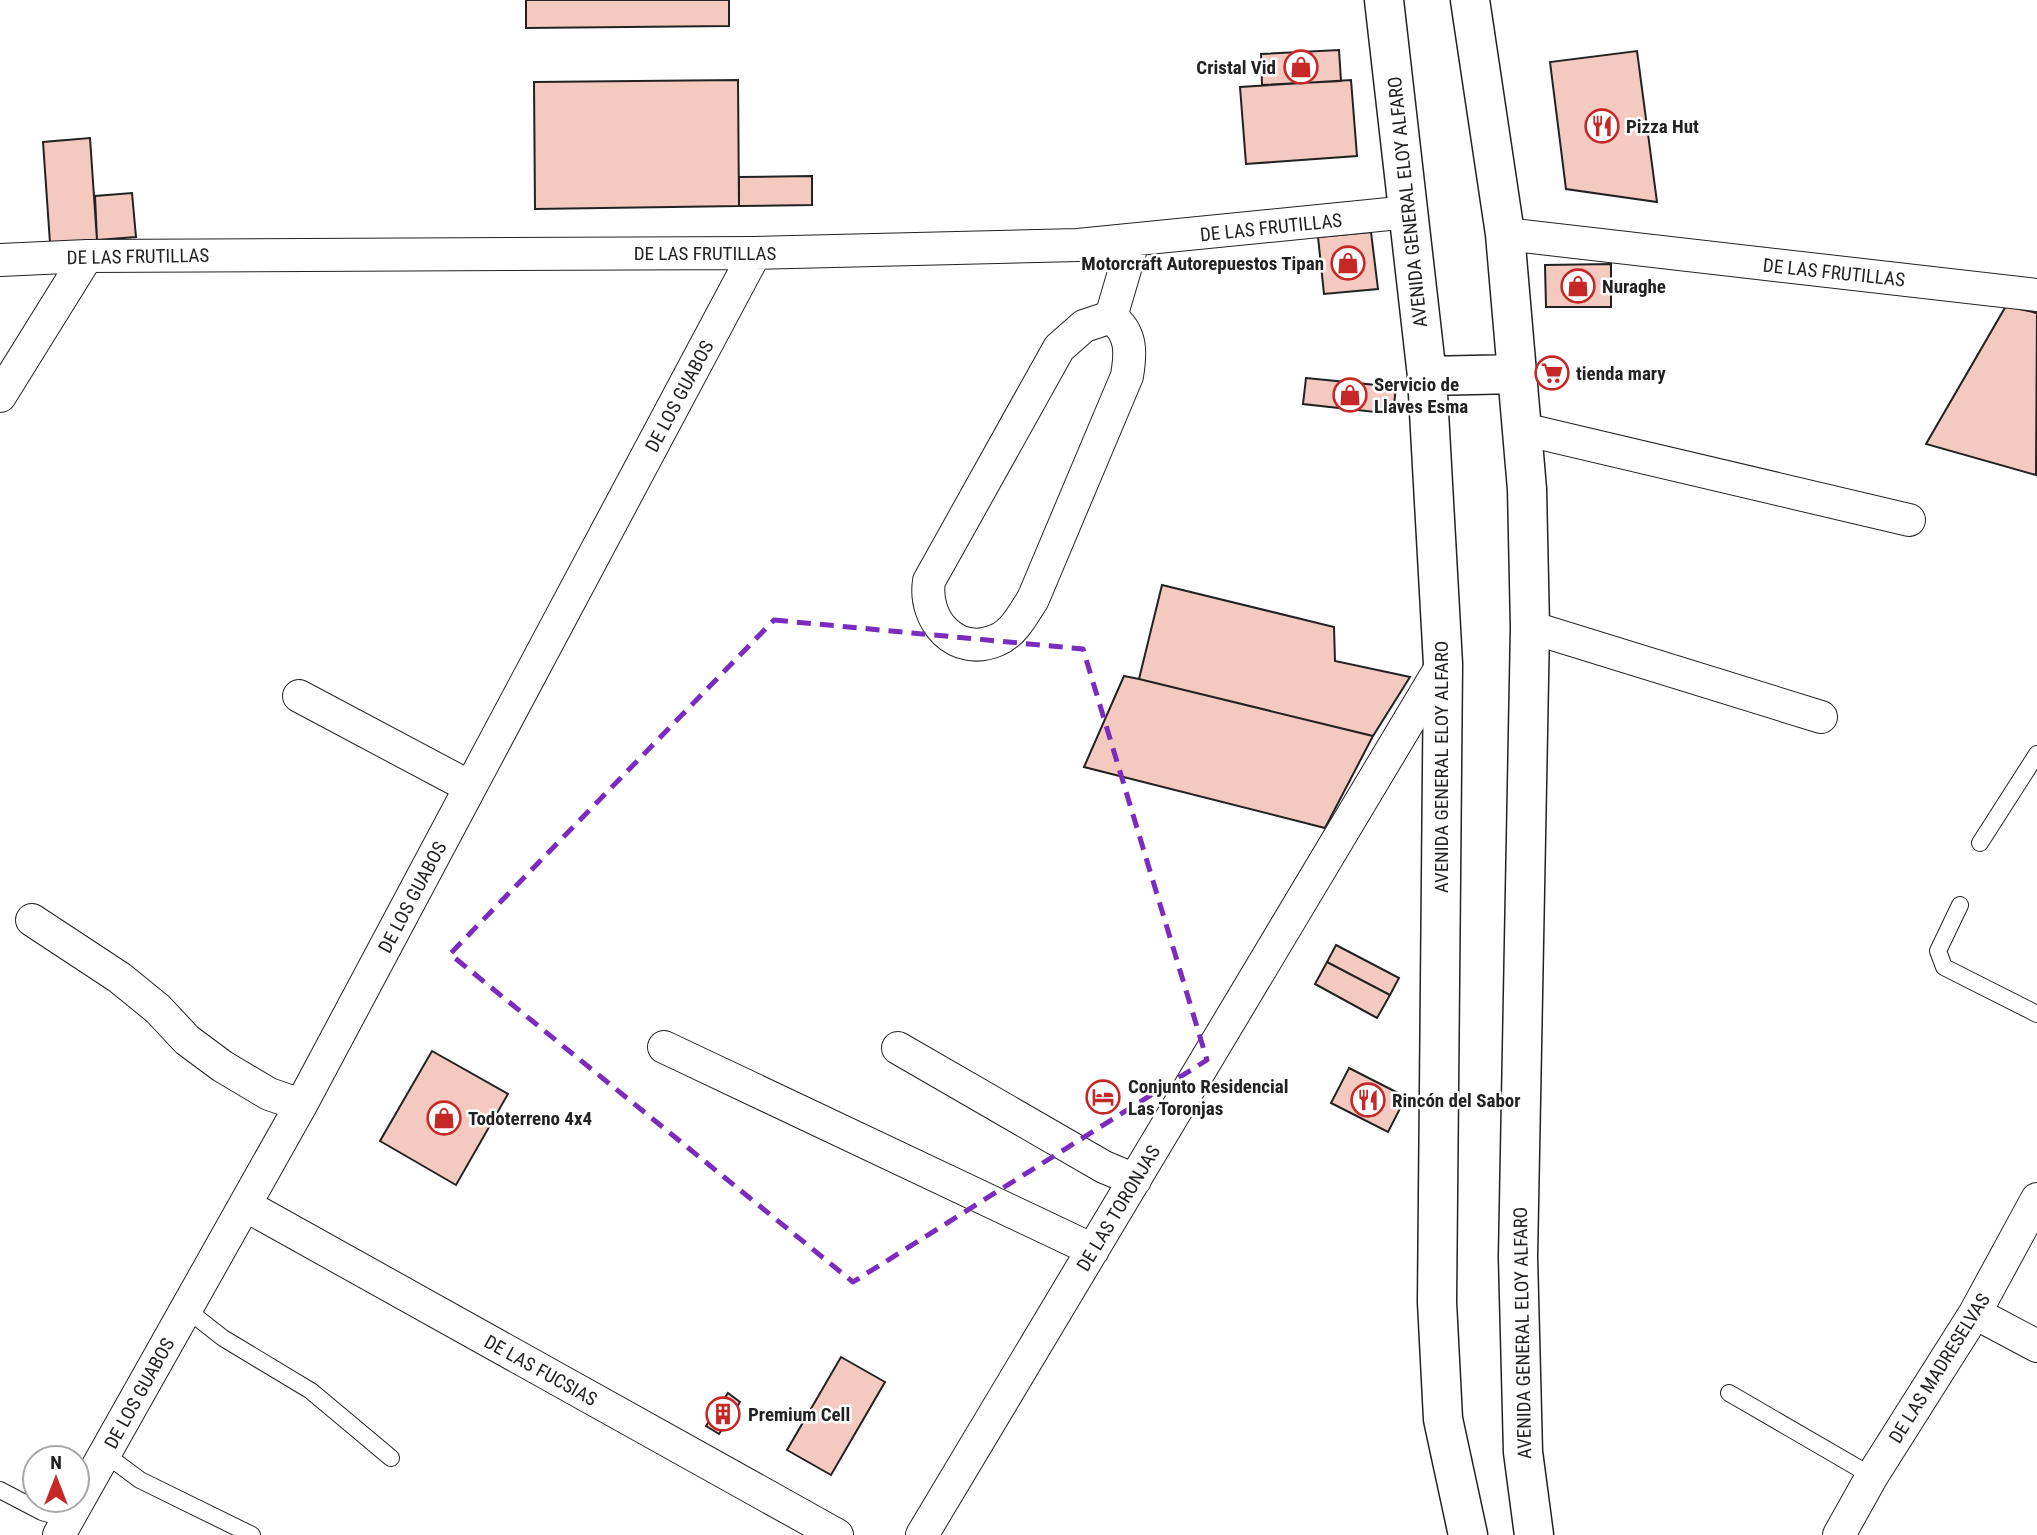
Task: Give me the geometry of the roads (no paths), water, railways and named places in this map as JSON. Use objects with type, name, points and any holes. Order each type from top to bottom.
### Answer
[{"type":"main road","name":"AVENIDA GENERAL ELOY ALFARO","points":[[1384,0],[1427,376],[1443,664],[1437,1301],[1443,1419],[1468,1535]]},
{"type":"main road","name":"AVENIDA GENERAL ELOY ALFARO","points":[[1470,0],[1505,234],[1523,429],[1530,627],[1518,1257],[1523,1452],[1534,1535]]},
{"type":"main road","points":[[1427,376],[1518,374]]},
{"type":"street","name":"DE LAS FRUTILLAS","points":[[0,260],[87,256],[755,253],[1133,242],[1409,212]]},
{"type":"street","name":"DE LAS FRUTILLAS","points":[[1505,234],[2037,295]]},
{"type":"street","points":[[1111,317],[1133,242]]},
{"type":"street","name":"DE LOS GUABOS","points":[[64,1528],[301,1105],[755,253]]},
{"type":"street","points":[[0,396],[87,256]]},
{"type":"street","points":[[1111,317],[1124,327],[1128,337],[1130,356],[1127,376],[1034,599],[1011,630],[999,639],[972,643],[943,631],[929,609],[929,581],[1059,348],[1084,326],[1111,317]]},
{"type":"street","points":[[1523,429],[1909,520]]},
{"type":"street","points":[[1530,627],[1821,717]]},
{"type":"street","name":"DE LAS TORONJAS","points":[[922,1535],[1443,664]]},
{"type":"street","points":[[299,695],[470,787]]},
{"type":"street","points":[[32,920],[120,978],[158,1009],[187,1040],[222,1066],[269,1094],[301,1105]]},
{"type":"street","points":[[664,1047],[1093,1250]]},
{"type":"street","points":[[898,1048],[1104,1167],[1135,1181]]},
{"type":"street","name":"DE LAS MADRESELVAS","points":[[1839,1535],[1872,1476],[1975,1313],[2037,1199]]},
{"type":"street","name":"DE LAS FUCSIAS","points":[[245,1205],[837,1535]]},
{"type":"street","points":[[1975,1313],[2037,1346]]},
{"type":"lane","points":[[1980,843],[2037,754]]},
{"type":"lane","points":[[1959,905],[1938,951],[1944,967],[2037,1014]]},
{"type":"lane","points":[[186,1309],[223,1338],[311,1391],[391,1458]]},
{"type":"lane","points":[[1729,1393],[1872,1476]]},
{"type":"lane","points":[[105,1454],[140,1480],[253,1535]]},
{"type":"lane","points":[[0,1490],[42,1512],[64,1528]]},
{"type":"place","name":"Cristal Vid","points":[[1301,67]]},
{"type":"place","name":"Pizza Hut","points":[[1602,126]]},
{"type":"place","name":"Motorcraft Autorepuestos Tipan","points":[[1348,263]]},
{"type":"place","name":"Nuraghe","points":[[1578,286]]},
{"type":"place","name":"tienda mary","points":[[1552,373]]},
{"type":"place","name":"Servicio de Llaves Esma","points":[[1350,395]]},
{"type":"place","name":"Conjunto Residencial Las Toronjas","points":[[1103,1097]]},
{"type":"place","name":"Rincón del Sabor","points":[[1368,1100]]},
{"type":"place","name":"Todoterreno 4x4","points":[[444,1118]]},
{"type":"place","name":"Premium Cell","points":[[723,1414]]}]
